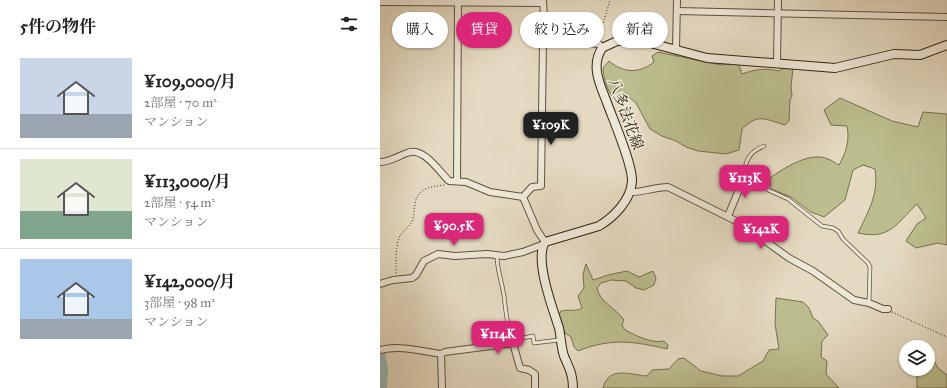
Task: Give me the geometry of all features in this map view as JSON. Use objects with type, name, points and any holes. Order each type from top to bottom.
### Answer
[{"type":"main road","points":[[604,45],[617,41],[633,40],[676,49],[707,58],[835,68],[894,54],[920,55],[947,45]]},
{"type":"main road","name":"八多法花線","points":[[599,48],[596,61],[598,82],[628,160],[633,180],[630,192]]},
{"type":"main road","points":[[573,388],[571,370],[564,356],[561,340],[548,296],[543,269],[542,251],[544,243],[599,226],[614,216],[630,192]]},
{"type":"street","points":[[676,49],[677,0]]},
{"type":"street","points":[[777,63],[778,0]]},
{"type":"street","points":[[380,2],[543,1],[544,12]]},
{"type":"street","points":[[456,181],[458,2]]},
{"type":"street","points":[[677,11],[947,17]]},
{"type":"street","points":[[523,197],[532,187],[541,186],[543,48]]},
{"type":"street","points":[[380,162],[390,160],[408,152],[417,152],[432,163],[449,181],[466,182],[490,192],[523,197]]},
{"type":"street","points":[[728,216],[745,175]]},
{"type":"street","points":[[630,192],[657,187],[668,187],[742,224],[789,258],[813,270],[854,300],[869,303],[883,309],[888,309]]},
{"type":"street","points":[[380,284],[397,279],[412,278],[416,275],[424,261],[438,254],[455,256],[487,254],[504,256],[523,252],[544,243],[523,197]]},
{"type":"street","points":[[381,350],[412,348],[441,354],[445,352],[512,342],[521,370],[529,370],[534,374],[535,388]]},
{"type":"street","points":[[441,354],[442,388]]},
{"type":"lane","points":[[764,146],[753,153],[747,160],[745,175],[760,179],[768,190],[788,199],[822,226],[833,228],[838,231],[843,239],[870,267],[869,303]]},
{"type":"lane","points":[[497,256],[498,272],[512,342],[533,336],[534,343],[561,340]]},
{"type":"path","points":[[604,19],[610,0]]},
{"type":"path","points":[[397,279],[399,237],[412,220],[415,202],[418,195],[421,191],[449,181]]},
{"type":"path","points":[[888,309],[947,337]]},
{"type":"green space","points":[[658,52],[721,65],[738,63],[742,74],[761,70],[779,71],[787,66],[793,68],[789,121],[785,125],[767,119],[758,119],[753,121],[742,129],[739,150],[726,154],[698,151],[662,136],[650,129],[636,103],[629,97],[617,101],[614,98],[607,86],[603,68],[609,61],[625,70],[643,69],[654,62],[652,56]]},
{"type":"green space","points":[[840,98],[892,121],[918,127],[923,112],[947,114],[947,245],[938,243],[916,248],[906,241],[917,224],[926,218],[917,204],[892,229],[878,234],[869,235],[858,233],[872,202],[876,178],[875,169],[863,165],[853,170],[845,200],[824,217],[811,212],[791,197],[771,189],[770,178],[790,165],[805,159],[821,157],[839,165],[847,146],[847,126],[831,125],[824,110]]},
{"type":"green space","points":[[586,264],[593,280],[627,271],[639,277],[653,271],[656,278],[654,285],[644,290],[636,288],[626,281],[611,280],[601,283],[597,288],[601,298],[624,320],[622,325],[624,329],[649,340],[659,342],[664,341],[668,345],[667,349],[643,344],[622,342],[601,344],[578,351],[574,347],[571,337],[565,333],[559,315],[561,311],[577,310],[582,308],[578,296],[584,288],[583,274]]},
{"type":"green space","points":[[776,298],[803,302],[809,308],[813,318],[818,321],[828,335],[822,341],[821,357],[827,361],[826,374],[839,388],[603,388],[610,376],[615,374],[627,373],[647,376],[652,370],[669,369],[678,359],[684,358],[701,371],[722,376],[738,376],[763,361],[769,350],[779,349],[775,324]]},
{"type":"green space","points":[[935,363],[938,368],[947,375],[947,388],[917,388],[917,376],[935,376]]},
{"type":"waterway","points":[[380,353],[383,369],[382,388]]}]
